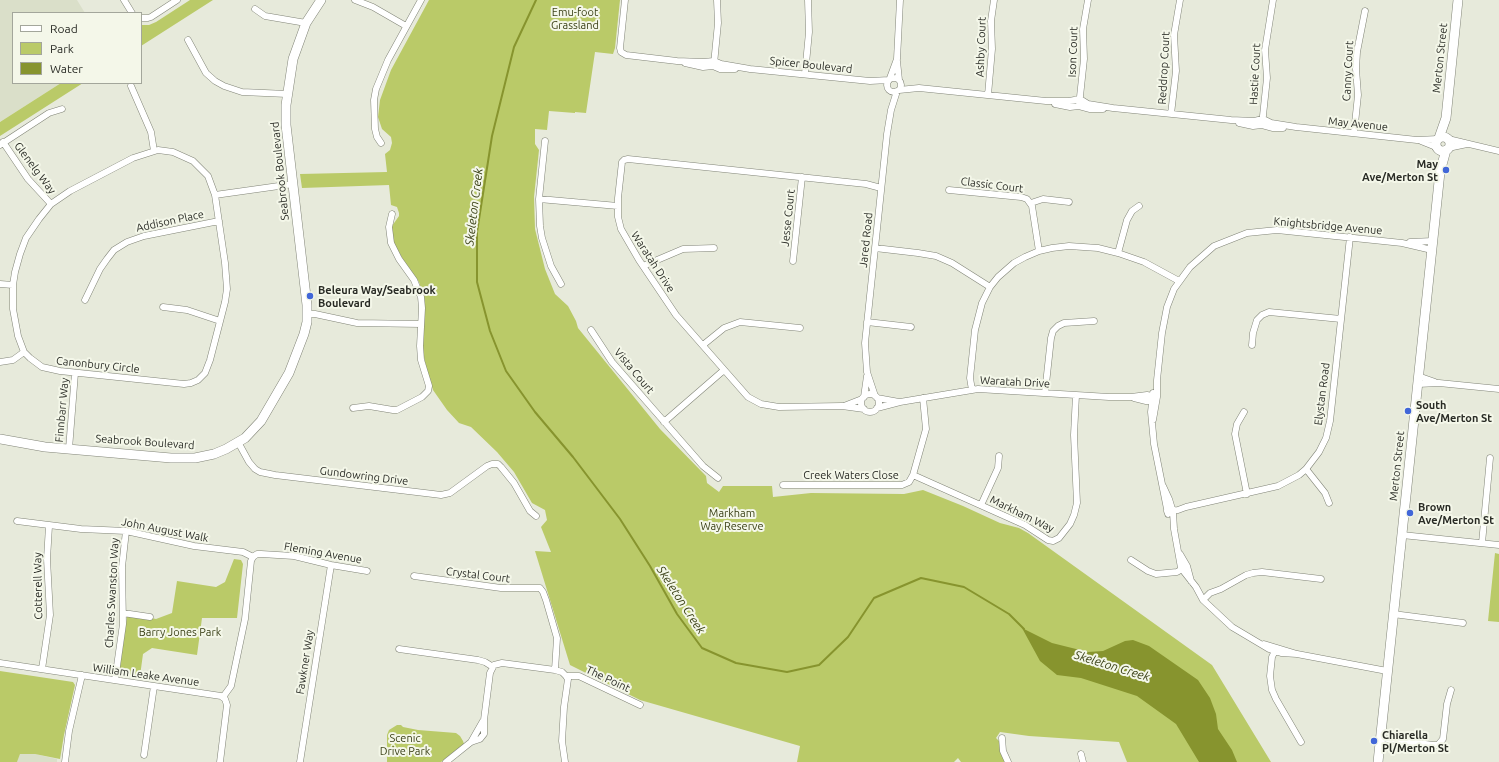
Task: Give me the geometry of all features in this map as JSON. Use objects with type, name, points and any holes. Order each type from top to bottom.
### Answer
[{"type":"street","points":[[124,0],[131,12]]},
{"type":"street","points":[[142,18],[152,17],[177,0]]},
{"type":"street","name":"Seabrook Boulevard","points":[[0,439],[69,449],[170,458],[195,458],[220,452],[238,442],[256,427],[289,373],[306,328],[307,314],[286,125],[287,94],[293,59],[306,24],[320,0]]},
{"type":"street","points":[[355,0],[373,7],[406,26]]},
{"type":"street","points":[[381,143],[374,129],[374,100],[376,89],[388,60],[421,0]]},
{"type":"street","name":"Spicer Boulevard","points":[[625,0],[620,48],[622,53],[628,56],[703,62],[750,69],[870,81],[890,79]]},
{"type":"street","points":[[714,64],[718,23],[716,0]]},
{"type":"street","points":[[805,74],[809,32],[808,0]]},
{"type":"street","points":[[898,90],[901,86],[897,60],[900,0]]},
{"type":"street","name":"Ashby Court","points":[[988,94],[992,49],[991,20],[994,0]]},
{"type":"street","name":"Ison Court","points":[[1079,102],[1084,59],[1083,29],[1088,0]]},
{"type":"street","name":"Reddrop Court","points":[[1171,114],[1176,71],[1174,35],[1180,0]]},
{"type":"street","name":"Hastie Court","points":[[1262,122],[1267,78],[1265,50],[1273,0]]},
{"type":"street","name":"Merton Street","points":[[1378,762],[1458,0]]},
{"type":"street","points":[[255,9],[265,16],[306,24]]},
{"type":"street","name":"Canny Court","points":[[1354,133],[1358,94],[1356,69],[1357,52],[1365,10]]},
{"type":"street","points":[[188,40],[206,73],[224,86],[242,92],[287,94]]},
{"type":"street","points":[[897,60],[887,84],[888,89],[893,92],[898,90],[919,88],[988,94]]},
{"type":"street","points":[[890,79],[894,78],[919,88]]},
{"type":"street","name":"Spicer Boulevard","points":[[870,81],[888,89]]},
{"type":"street","points":[[131,86],[151,132],[154,151]]},
{"type":"street","name":"Jared Road","points":[[863,398],[867,372],[865,349],[867,322],[891,110],[888,89]]},
{"type":"street","name":"Jared Road","points":[[891,110],[898,90]]},
{"type":"street","name":"May Avenue","points":[[988,94],[1046,101],[1070,107],[1079,102],[1090,109],[1114,108],[1254,121],[1443,143],[1469,144],[1499,151]]},
{"type":"street","points":[[2,144],[49,113],[62,109]]},
{"type":"street","points":[[545,141],[539,200],[540,226],[542,238],[551,266],[561,284]]},
{"type":"street","points":[[1443,143],[1469,144]]},
{"type":"street","name":"Glenelg Way","points":[[2,144],[28,179],[51,204]]},
{"type":"street","name":"Canonbury Circle","points":[[154,151],[173,152],[193,161],[208,176],[215,195],[227,289],[208,366],[202,376],[195,382],[184,384],[50,370],[42,367],[24,352],[17,328],[13,301],[13,285],[22,248],[39,219],[51,204],[84,182],[133,158],[154,151]]},
{"type":"street","name":"Waratah Drive","points":[[864,409],[842,406],[779,407],[761,404],[748,397],[676,315],[628,243],[621,229],[618,216],[618,206],[622,165],[624,160],[628,159],[882,185]]},
{"type":"street","name":"Jesse Court","points":[[793,261],[802,177]]},
{"type":"street","points":[[215,195],[293,184]]},
{"type":"street","name":"Classic Court","points":[[949,190],[1021,197],[1027,199],[1031,203],[1039,251]]},
{"type":"street","name":"Classic Court","points":[[1031,203],[1043,199],[1069,202]]},
{"type":"street","points":[[539,200],[618,206]]},
{"type":"street","points":[[1118,253],[1127,220],[1132,211],[1139,206]]},
{"type":"street","points":[[353,408],[370,406],[397,410],[422,397],[428,390],[429,386],[420,353],[422,308],[419,289],[412,276],[396,254],[390,239],[388,227],[392,214]]},
{"type":"street","name":"Addison Place","points":[[85,300],[100,269],[107,259],[118,247],[126,242],[144,236],[219,221]]},
{"type":"street","name":"Knightsbridge Avenue","points":[[1387,671],[1276,650],[1232,627],[1215,611],[1191,581],[1184,567],[1174,529],[1171,510],[1163,486],[1154,444],[1154,399],[1165,314],[1170,300],[1179,281],[1190,267],[1206,252],[1225,240],[1247,233],[1277,230],[1432,245]]},
{"type":"street","name":"Elystan Road","points":[[1171,510],[1278,486],[1293,479],[1306,469],[1319,452],[1329,429],[1350,237]]},
{"type":"street","points":[[972,390],[970,378],[976,324],[982,303],[990,287],[1003,272],[1014,263],[1039,251],[1061,247],[1077,246],[1098,248],[1144,262],[1179,281]]},
{"type":"street","points":[[643,266],[683,249],[714,248]]},
{"type":"street","points":[[876,248],[936,256],[952,263],[990,287]]},
{"type":"street","points":[[0,284],[13,285]]},
{"type":"street","points":[[163,307],[187,310],[220,321]]},
{"type":"street","points":[[1252,345],[1253,333],[1257,320],[1262,315],[1269,312],[1341,319]]},
{"type":"street","points":[[307,314],[315,314],[357,323],[421,324]]},
{"type":"street","points":[[1045,393],[1053,331],[1064,323],[1094,321]]},
{"type":"street","points":[[702,345],[724,328],[740,322],[800,328]]},
{"type":"street","points":[[867,322],[911,327]]},
{"type":"street","name":"Vista Court","points":[[592,330],[612,362],[703,466],[718,478]]},
{"type":"street","points":[[0,362],[13,360],[24,352]]},
{"type":"street","points":[[664,422],[724,370]]},
{"type":"street","name":"Jared Road","points":[[867,372],[876,397]]},
{"type":"street","name":"Finnbarr Way","points":[[69,449],[75,373]]},
{"type":"street","points":[[1418,380],[1499,389]]},
{"type":"street","name":"Waratah Drive","points":[[877,408],[923,398],[972,390],[990,389],[1154,399]]},
{"type":"street","points":[[871,394],[876,397],[879,404],[877,408],[871,412],[864,409],[862,404],[863,398],[871,394]]},
{"type":"street","name":"Markham Way","points":[[913,475],[1030,528],[1048,540],[1056,540],[1061,536],[1073,519],[1078,498],[1074,435],[1076,395]]},
{"type":"street","name":"Waratah Drive","points":[[876,397],[900,402]]},
{"type":"street","name":"Waratah Drive","points":[[842,406],[863,398]]},
{"type":"street","points":[[913,475],[926,429],[923,398]]},
{"type":"street","points":[[1244,412],[1237,424],[1235,434],[1247,494]]},
{"type":"street","name":"Gundowring Drive","points":[[238,442],[249,462],[260,472],[441,495],[452,492],[487,466],[494,464],[502,467],[514,483],[530,511],[536,516]]},
{"type":"street","points":[[981,505],[998,468],[999,456]]},
{"type":"street","points":[[1482,544],[1490,458]]},
{"type":"street","points":[[1306,469],[1325,493],[1329,503]]},
{"type":"street","name":"Creek Waters Close","points":[[783,485],[902,485],[909,482],[913,475]]},
{"type":"street","name":"John August Walk","points":[[17,521],[49,526],[126,531],[194,546],[243,552],[253,557]]},
{"type":"street","name":"Cotterell Way","points":[[42,669],[49,629],[50,611],[47,559],[49,526]]},
{"type":"street","name":"Charles Swanston Way","points":[[115,680],[123,613],[122,567],[126,531]]},
{"type":"street","points":[[1402,535],[1499,545]]},
{"type":"street","name":"Fleming Avenue","points":[[253,557],[257,554],[288,555],[331,565],[367,571]]},
{"type":"street","points":[[220,762],[227,708],[226,701],[223,697],[230,689],[243,630],[251,561],[253,557]]},
{"type":"street","points":[[1131,560],[1154,573],[1170,572],[1184,567]]},
{"type":"street","name":"Fawkner Way","points":[[300,762],[331,565]]},
{"type":"street","points":[[1206,599],[1246,575],[1257,573],[1321,579]]},
{"type":"street","name":"Crystal Court","points":[[414,576],[501,588],[540,588],[546,600],[557,638],[555,670]]},
{"type":"street","points":[[123,613],[142,614],[150,617]]},
{"type":"street","points":[[1393,614],[1463,622]]},
{"type":"street","points":[[399,649],[478,660],[493,667]]},
{"type":"street","points":[[1276,650],[1272,657],[1270,680],[1274,694],[1302,742]]},
{"type":"street","name":"William Leake Avenue","points":[[0,663],[218,695],[223,697]]},
{"type":"street","points":[[446,762],[471,742],[484,720],[491,671],[493,667],[502,663],[555,670]]},
{"type":"street","name":"The Point","points":[[555,670],[562,672],[566,676],[579,676],[640,705]]},
{"type":"street","points":[[64,762],[69,731],[82,676]]},
{"type":"street","points":[[564,762],[562,741],[564,707],[568,679],[566,676]]},
{"type":"street","points":[[144,755],[154,686]]},
{"type":"street","points":[[1380,738],[1438,745],[1443,739],[1447,704],[1451,690]]},
{"type":"street","points":[[1002,738],[1004,751],[1008,762]]},
{"type":"street","points":[[1081,754],[1083,762]]},
{"type":"shaded area","points":[[0,0],[77,0],[84,12],[12,12],[12,84],[59,84],[0,122]]},
{"type":"shaded area","points":[[20,754],[35,754],[57,759],[57,762],[17,762]]},
{"type":"green space","points":[[190,0],[213,0],[142,45],[142,25],[149,25]]},
{"type":"green space","points":[[429,0],[620,0],[615,48],[613,54],[595,52],[586,113],[549,111],[547,130],[535,129],[535,144],[539,150],[534,197],[535,229],[545,269],[555,294],[568,306],[578,328],[660,429],[706,476],[707,483],[719,492],[723,486],[772,486],[773,497],[811,493],[904,494],[923,490],[1000,523],[1019,528],[1212,665],[1271,762],[1127,762],[1119,742],[1029,736],[1000,732],[996,738],[1000,742],[1005,762],[961,762],[958,758],[954,762],[797,762],[800,746],[640,700],[570,665],[535,551],[551,552],[541,527],[547,520],[545,510],[532,503],[514,472],[497,452],[471,427],[459,423],[447,410],[433,390],[423,352],[424,298],[419,282],[394,244],[391,232],[392,226],[399,216],[399,213],[397,207],[391,205],[389,185],[302,188],[300,174],[387,172],[385,154],[390,150],[392,143],[391,137],[382,129],[378,117],[380,100],[391,70]]},
{"type":"green space","points":[[59,84],[81,84],[0,136],[0,122]]},
{"type":"green space","points":[[1495,553],[1499,554],[1499,622],[1488,621]]},
{"type":"green space","name":"Barry Jones Park","points":[[234,559],[241,560],[243,564],[237,618],[202,618],[197,655],[152,648],[143,654],[140,676],[119,673],[127,617],[143,616],[156,619],[172,613],[177,581],[216,587],[225,582]]},
{"type":"green space","points":[[0,671],[73,682],[75,685],[60,759],[35,754],[20,754],[17,762],[0,762]]},
{"type":"green space","name":"Scenic Drive Park","points":[[397,725],[418,730],[456,733],[460,736],[464,744],[441,762],[387,762],[387,735],[389,730]]},
{"type":"water","points":[[1022,628],[1052,643],[1088,652],[1103,651],[1125,641],[1133,640],[1149,646],[1198,680],[1210,698],[1216,714],[1218,729],[1232,750],[1237,762],[1199,762],[1176,724],[1137,696],[1081,678],[1057,675],[1040,661]]},
{"type":"waterway","name":"Skeleton Creek","points":[[536,0],[514,47],[492,136],[477,232],[477,282],[490,331],[506,371],[535,412],[573,457],[620,519],[650,566],[677,614],[702,648],[736,663],[787,672],[819,665],[848,637],[874,598],[921,578],[964,587],[1009,614],[1024,629]]},
{"type":"place","name":"May Ave/Merton St","points":[[1446,170]]},
{"type":"place","name":"Beleura Way/Seabrook Boulevard","points":[[310,296]]},
{"type":"place","name":"South Ave/Merton St","points":[[1408,411]]},
{"type":"place","name":"Brown Ave/Merton St","points":[[1410,513]]},
{"type":"place","name":"Chiarella Pl/Merton St","points":[[1374,741]]},
{"type":"park label","name":"Emu-foot Grassland","points":[[575,18]]},
{"type":"park label","name":"Markham Way Reserve","points":[[732,519]]}]
